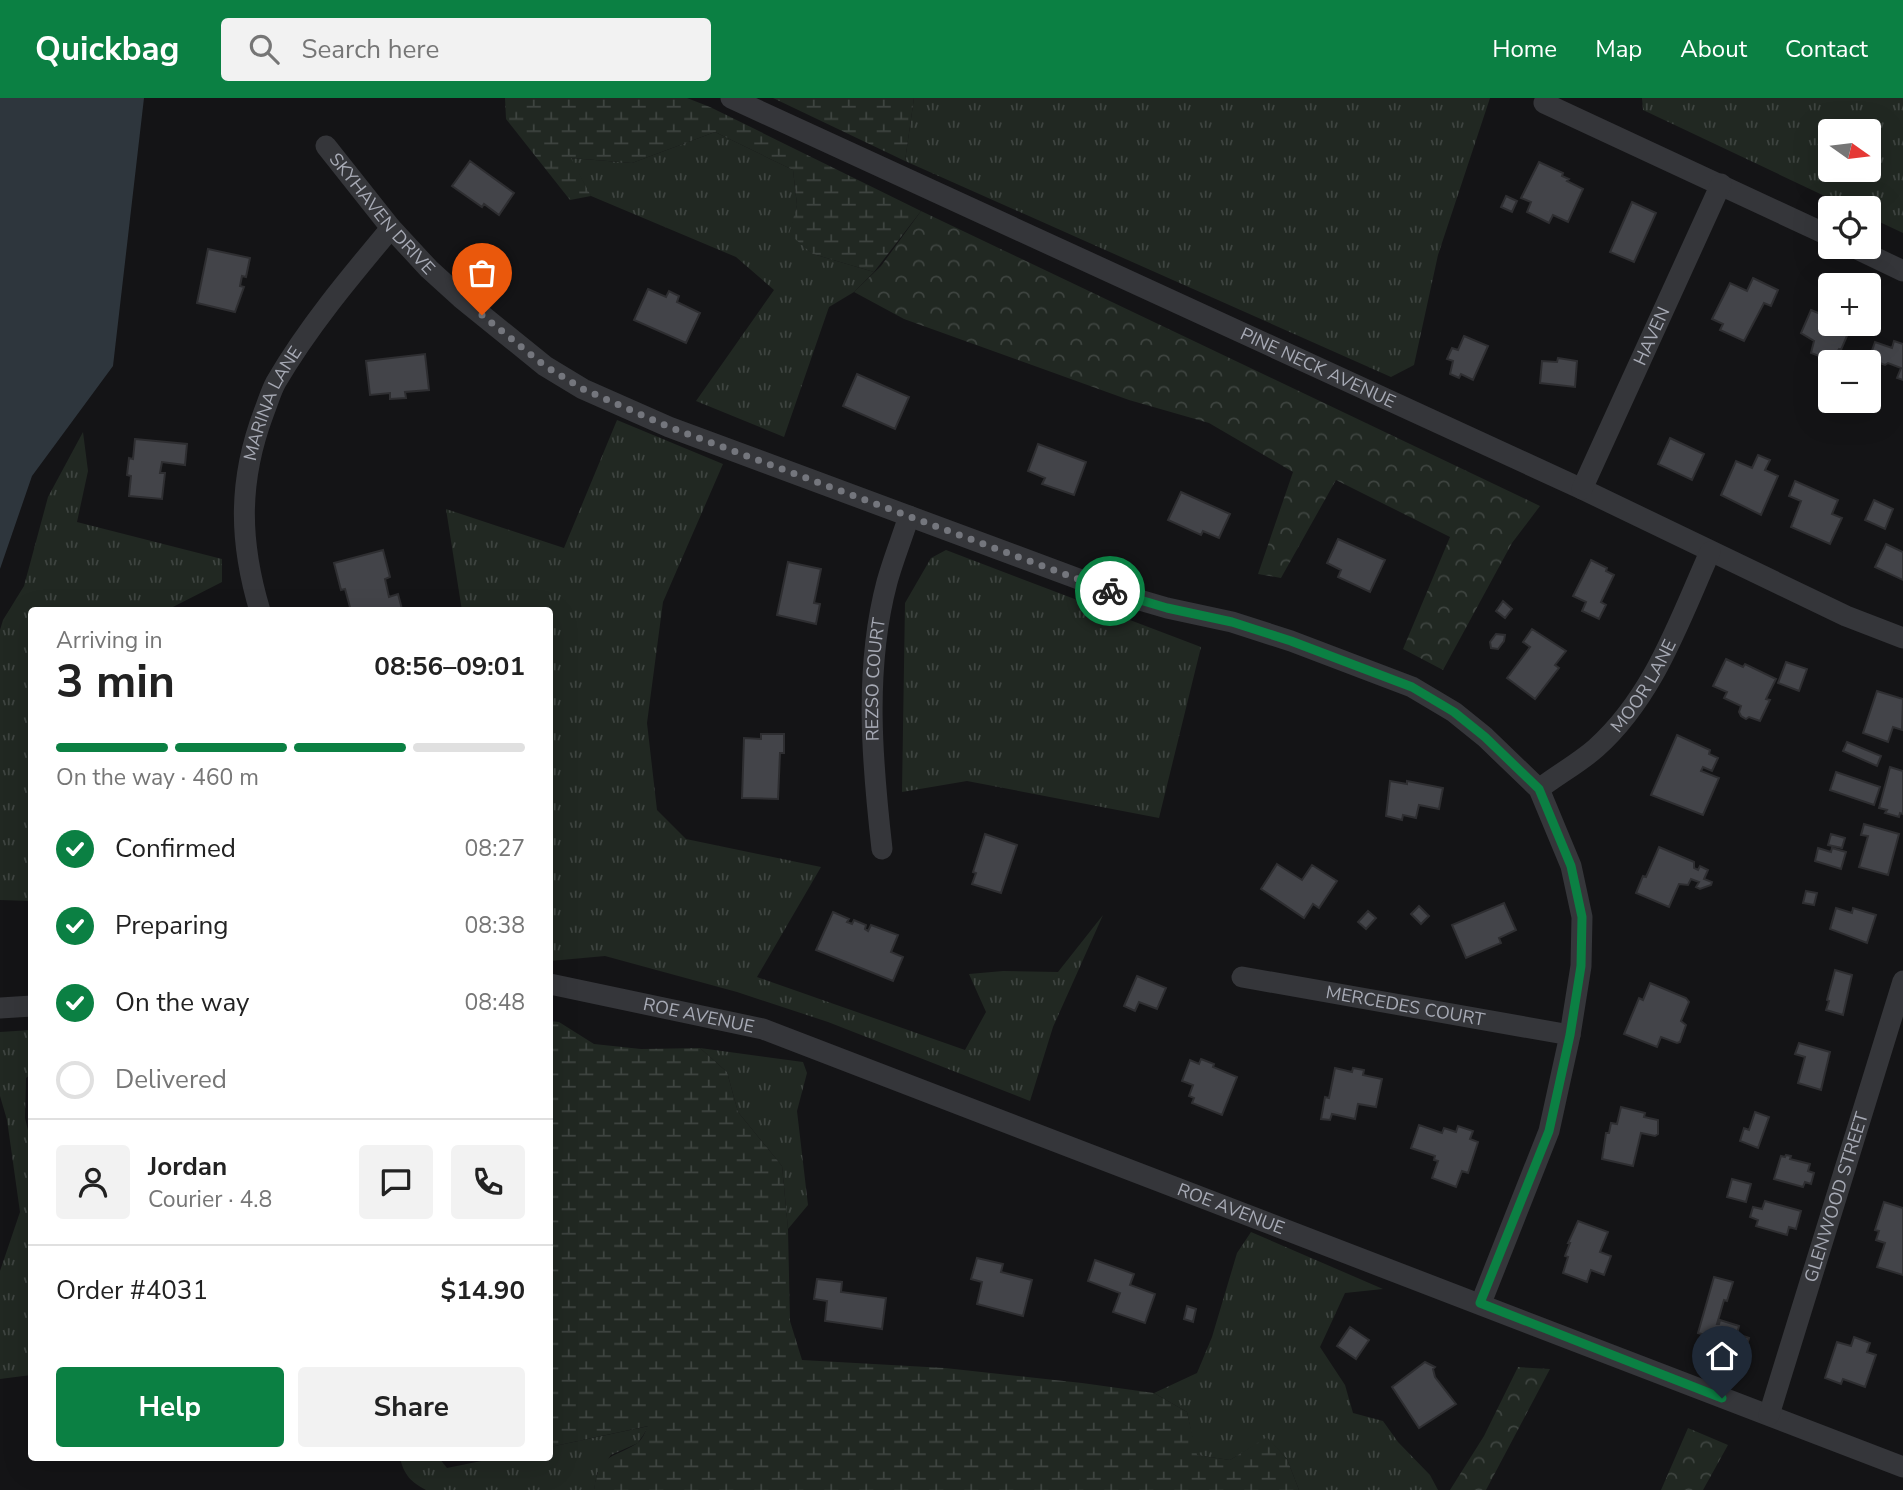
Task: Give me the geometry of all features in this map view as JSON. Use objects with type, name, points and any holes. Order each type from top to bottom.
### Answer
[{"type":"street","name":"PINE NECK AVENUE","points":[[731,98],[1582,489],[1846,616],[1903,638]]},
{"type":"street","points":[[1544,103],[1818,230]]},
{"type":"street","name":"SKYHAVEN DRIVE","points":[[326,146],[391,228],[429,269],[545,366],[583,389],[669,427],[1119,594],[1232,622],[1291,641],[1412,687],[1454,712],[1485,737],[1539,789],[1571,866],[1582,917],[1581,966],[1570,1035],[1549,1131],[1480,1303]]},
{"type":"street","name":"HAVEN","points":[[1582,489],[1721,184]]},
{"type":"street","name":"MARINA LANE","points":[[259,607],[248,572],[243,513],[248,465],[258,429],[275,384],[340,289],[391,228]]},
{"type":"street","points":[[1878,259],[1903,271]]},
{"type":"street","name":"REZSO COURT","points":[[882,849],[873,774],[871,694],[887,584],[909,516]]},
{"type":"street","name":"MOOR LANE","points":[[1539,789],[1596,748],[1639,700],[1664,655],[1710,552]]},
{"type":"street","name":"MERCEDES COURT","points":[[1242,977],[1570,1035]]},
{"type":"street","name":"GLENWOOD STREET","points":[[1769,1415],[1903,981]]},
{"type":"street","name":"ROE AVENUE","points":[[553,985],[763,1029],[1903,1466]]},
{"type":"street","points":[[0,1008],[28,1006]]},
{"type":"green space","points":[[505,98],[687,98],[921,211],[874,272],[813,254],[789,234],[797,205],[793,170],[715,132],[632,163],[571,158],[591,196],[570,200],[506,119]]},
{"type":"green space","points":[[773,98],[914,98],[905,161]]},
{"type":"green space","points":[[914,98],[1490,98],[1438,255],[1414,365],[1391,377],[905,161]]},
{"type":"green space","points":[[1642,98],[1903,98],[1903,233],[1881,223],[1881,196],[1825,196],[1643,110]]},
{"type":"green space","points":[[715,132],[793,170],[797,205],[790,234],[813,254],[874,272],[854,292],[829,307],[784,437],[696,401],[774,290],[736,257],[591,196],[570,158],[632,163]]},
{"type":"green space","points":[[921,211],[1540,506],[1512,543],[1443,670],[1403,649],[1450,537],[1336,480],[1281,578],[1258,574],[1293,472],[1209,423],[1129,400],[904,319],[854,292],[881,266]]},
{"type":"green space","points":[[617,420],[723,464],[663,602],[647,723],[657,810],[686,839],[821,867],[757,977],[965,1050],[986,1012],[969,974],[1003,971],[1058,972],[1103,915],[1053,1027],[1030,1101],[828,1022],[737,992],[605,956],[553,961],[553,607],[461,607],[446,509],[564,548]]},
{"type":"green space","points":[[83,432],[88,471],[77,522],[222,559],[222,582],[173,607],[28,607],[28,901],[0,900],[0,630],[3,620],[24,586],[48,497]]},
{"type":"green space","points":[[946,550],[1201,647],[1159,818],[967,781],[902,792],[905,603],[931,558]]},
{"type":"green space","points":[[553,1021],[559,1022],[594,1044],[641,1049],[700,1048],[727,1072],[738,1112],[782,1166],[788,1229],[790,1321],[802,1360],[945,1368],[1154,1393],[1187,1412],[1197,1455],[1230,1460],[1267,1437],[1287,1459],[1299,1490],[594,1490],[603,1463],[638,1443],[648,1426],[553,1446]]},
{"type":"green space","points":[[28,1030],[25,1118],[28,1130],[28,1375],[0,1379],[0,1271],[20,1212],[7,1120],[0,1096],[0,1032]]},
{"type":"green space","points":[[700,1048],[803,1062],[807,1073],[797,1111],[808,1205],[788,1229],[782,1166],[738,1112],[727,1072]]},
{"type":"green space","points":[[1251,1232],[1383,1289],[1345,1293],[1320,1347],[1345,1385],[1353,1413],[1383,1421],[1398,1442],[1430,1475],[1438,1490],[1299,1490],[1287,1459],[1267,1438],[1230,1460],[1196,1455],[1187,1412],[1154,1393],[1197,1373],[1212,1337],[1237,1253]]},
{"type":"green space","points":[[1518,1367],[1550,1369],[1486,1490],[1450,1490],[1484,1436]]},
{"type":"green space","points":[[649,1426],[638,1443],[611,1455],[597,1473],[594,1490],[426,1490],[409,1477],[401,1461],[441,1461],[447,1468],[481,1461],[553,1461],[553,1446]]},
{"type":"green space","points":[[1688,1428],[1728,1445],[1703,1490],[1661,1490]]},
{"type":"shaded area","points":[[0,98],[144,98],[113,366],[32,476],[0,569]]},
{"type":"building","points":[[470,161],[514,193],[499,215],[484,204],[482,207],[452,186]]},
{"type":"building","points":[[1539,162],[1563,173],[1562,176],[1569,179],[1567,181],[1583,189],[1568,222],[1553,215],[1549,223],[1527,212],[1531,202],[1521,198]]},
{"type":"building","points":[[1506,196],[1517,201],[1512,212],[1501,207]]},
{"type":"building","points":[[1632,202],[1656,213],[1634,262],[1610,252]]},
{"type":"building","points":[[208,249],[250,258],[246,277],[242,276],[240,286],[244,287],[235,312],[197,303]]},
{"type":"building","points":[[1753,278],[1778,290],[1771,306],[1764,303],[1744,341],[1720,330],[1723,324],[1712,319],[1730,283],[1747,291]]},
{"type":"building","points":[[648,289],[666,297],[669,291],[679,296],[677,302],[700,313],[686,343],[634,320]]},
{"type":"building","points":[[1811,310],[1818,313],[1818,336],[1847,336],[1841,350],[1818,350],[1818,356],[1811,353],[1814,341],[1801,333]]},
{"type":"building","points":[[1464,336],[1488,346],[1473,380],[1461,374],[1459,378],[1450,374],[1453,361],[1447,359],[1452,348],[1458,350]]},
{"type":"building","points":[[1894,341],[1903,344],[1903,380],[1897,378],[1901,368],[1881,364],[1881,350],[1872,350],[1875,342],[1892,348]]},
{"type":"building","points":[[425,354],[429,390],[405,392],[406,398],[390,399],[390,393],[370,395],[366,361]]},
{"type":"building","points":[[1558,358],[1577,361],[1575,387],[1540,383],[1542,361],[1557,362]]},
{"type":"building","points":[[857,374],[909,397],[895,429],[843,406]]},
{"type":"building","points":[[1670,438],[1704,454],[1692,480],[1658,464]]},
{"type":"building","points":[[135,439],[187,444],[185,465],[162,462],[160,473],[165,473],[162,499],[129,496],[131,476],[127,475],[129,458],[133,459]]},
{"type":"building","points":[[1038,444],[1086,462],[1074,495],[1042,484],[1045,478],[1028,471]]},
{"type":"building","points":[[1758,455],[1770,460],[1765,470],[1778,476],[1761,515],[1721,495],[1736,461],[1752,468]]},
{"type":"building","points":[[1795,481],[1838,500],[1832,514],[1842,518],[1830,544],[1791,527],[1801,501],[1789,496]]},
{"type":"building","points":[[1181,492],[1230,514],[1219,538],[1203,531],[1201,535],[1168,520]]},
{"type":"building","points":[[1874,500],[1893,509],[1885,529],[1865,520]]},
{"type":"building","points":[[1338,539],[1385,560],[1370,592],[1338,577],[1341,570],[1327,563]]},
{"type":"building","points":[[1886,544],[1903,552],[1903,580],[1875,567]]},
{"type":"building","points":[[383,550],[390,577],[385,579],[389,597],[398,594],[401,607],[350,607],[345,589],[341,590],[334,563]]},
{"type":"building","points":[[1591,560],[1614,575],[1601,602],[1606,605],[1599,619],[1582,611],[1586,602],[1573,596]]},
{"type":"building","points":[[788,562],[821,569],[814,603],[820,604],[816,624],[777,615]]},
{"type":"building","points":[[1503,601],[1512,609],[1505,618],[1496,611]]},
{"type":"building","points":[[1532,629],[1566,651],[1555,665],[1559,668],[1535,699],[1507,678],[1530,647],[1523,642]]},
{"type":"building","points":[[1496,634],[1505,635],[1498,649],[1491,648],[1490,642]]},
{"type":"building","points":[[1726,659],[1743,667],[1745,664],[1776,679],[1766,699],[1770,700],[1760,721],[1741,716],[1741,706],[1724,698],[1727,692],[1713,686]]},
{"type":"building","points":[[1786,662],[1807,669],[1799,691],[1778,683]]},
{"type":"building","points":[[1877,691],[1903,699],[1902,730],[1893,727],[1888,742],[1863,733]]},
{"type":"building","points":[[761,734],[784,734],[784,753],[780,753],[778,799],[742,798],[744,738],[761,739]]},
{"type":"building","points":[[1677,735],[1710,750],[1709,754],[1718,758],[1712,771],[1703,767],[1701,771],[1719,778],[1703,815],[1651,795]]},
{"type":"building","points":[[1847,742],[1881,756],[1877,766],[1843,751]]},
{"type":"building","points":[[1890,767],[1903,771],[1903,814],[1900,813],[1899,817],[1879,808]]},
{"type":"building","points":[[1836,772],[1880,787],[1874,805],[1830,790]]},
{"type":"building","points":[[1390,781],[1407,784],[1407,781],[1443,788],[1439,809],[1419,805],[1416,818],[1403,815],[1402,820],[1386,816]]},
{"type":"building","points":[[1864,824],[1899,834],[1888,875],[1859,867],[1868,836],[1861,835]]},
{"type":"building","points":[[985,834],[1017,845],[1001,893],[972,884]]},
{"type":"building","points":[[1831,834],[1845,838],[1842,848],[1828,845]]},
{"type":"building","points":[[1659,847],[1694,862],[1694,868],[1698,870],[1700,866],[1708,870],[1704,879],[1712,882],[1711,885],[1700,889],[1696,887],[1699,882],[1691,879],[1688,885],[1679,884],[1669,907],[1636,893]]},
{"type":"building","points":[[1818,848],[1831,852],[1832,848],[1846,852],[1841,869],[1815,861]]},
{"type":"building","points":[[1277,864],[1302,880],[1312,865],[1337,881],[1319,908],[1313,904],[1304,918],[1261,889]]},
{"type":"building","points":[[1806,891],[1817,893],[1814,905],[1803,903]]},
{"type":"building","points":[[1504,903],[1516,930],[1499,938],[1501,943],[1466,958],[1452,925]]},
{"type":"building","points":[[1419,906],[1429,916],[1421,924],[1411,914]]},
{"type":"building","points":[[1836,908],[1852,913],[1853,908],[1876,915],[1867,943],[1830,929]]},
{"type":"building","points":[[1368,911],[1376,918],[1366,929],[1358,922]]},
{"type":"building","points":[[833,912],[849,919],[847,922],[852,924],[854,920],[866,925],[865,929],[868,931],[871,925],[898,935],[891,952],[903,957],[893,981],[816,950]]},
{"type":"building","points":[[1835,970],[1852,975],[1843,1015],[1826,1010]]},
{"type":"building","points":[[1137,976],[1166,988],[1157,1009],[1139,1002],[1135,1011],[1124,1006]]},
{"type":"building","points":[[1650,983],[1686,998],[1689,1002],[1681,1021],[1686,1025],[1680,1042],[1661,1037],[1657,1047],[1624,1034],[1639,998],[1643,1000]]},
{"type":"building","points":[[1799,1043],[1830,1052],[1821,1090],[1798,1083],[1805,1057],[1795,1054]]},
{"type":"building","points":[[1201,1059],[1237,1077],[1222,1115],[1192,1103],[1194,1098],[1189,1096],[1193,1085],[1182,1081],[1190,1060],[1199,1064]]},
{"type":"building","points":[[1335,1068],[1352,1072],[1353,1068],[1364,1070],[1363,1075],[1382,1079],[1376,1107],[1358,1104],[1355,1119],[1332,1114],[1330,1120],[1321,1119],[1325,1097],[1329,1098]]},
{"type":"building","points":[[1621,1107],[1645,1113],[1644,1117],[1658,1120],[1658,1134],[1655,1136],[1641,1133],[1633,1166],[1602,1159],[1606,1133],[1609,1133],[1611,1123],[1617,1124]]},
{"type":"building","points":[[1755,1112],[1769,1117],[1758,1148],[1740,1141],[1744,1128],[1749,1130]]},
{"type":"building","points":[[1419,1125],[1442,1133],[1444,1128],[1456,1132],[1458,1126],[1473,1131],[1470,1139],[1478,1142],[1468,1173],[1462,1171],[1456,1187],[1432,1178],[1438,1161],[1434,1160],[1435,1156],[1411,1148]]},
{"type":"building","points":[[1781,1156],[1791,1156],[1790,1159],[1810,1164],[1808,1171],[1814,1173],[1811,1184],[1805,1182],[1803,1187],[1774,1179]]},
{"type":"building","points":[[1732,1179],[1751,1184],[1746,1202],[1727,1197]]},
{"type":"building","points":[[1765,1201],[1801,1211],[1796,1229],[1789,1227],[1787,1235],[1756,1226],[1758,1220],[1750,1217],[1753,1207],[1762,1209]]},
{"type":"building","points":[[1884,1202],[1903,1208],[1903,1275],[1877,1267],[1885,1243],[1876,1240],[1879,1231],[1875,1230]]},
{"type":"building","points":[[1578,1221],[1608,1232],[1600,1252],[1611,1256],[1604,1275],[1591,1270],[1587,1282],[1563,1273],[1568,1257],[1565,1256],[1568,1243]]},
{"type":"building","points":[[977,1258],[1003,1264],[1001,1272],[1032,1280],[1023,1316],[977,1304],[982,1282],[971,1279]]},
{"type":"building","points":[[1095,1260],[1134,1274],[1130,1285],[1155,1294],[1145,1323],[1113,1312],[1120,1293],[1088,1281]]},
{"type":"building","points":[[1714,1277],[1733,1282],[1717,1324],[1720,1320],[1739,1326],[1737,1334],[1749,1338],[1743,1358],[1733,1356],[1731,1361],[1717,1357],[1719,1350],[1710,1347],[1713,1337],[1698,1333]]},
{"type":"building","points":[[817,1279],[842,1282],[841,1292],[886,1298],[882,1329],[825,1321],[827,1301],[814,1299]]},
{"type":"building","points":[[1187,1306],[1196,1309],[1193,1322],[1184,1319]]},
{"type":"building","points":[[1350,1327],[1369,1340],[1356,1359],[1337,1346]]},
{"type":"building","points":[[1854,1337],[1870,1343],[1867,1352],[1876,1355],[1865,1387],[1843,1379],[1841,1384],[1825,1378],[1837,1342],[1851,1346]]},
{"type":"building","points":[[1425,1362],[1435,1367],[1435,1377],[1456,1404],[1419,1428],[1392,1387]]},
{"type":"way so far","points":[[482,315],[545,366],[583,389],[669,427],[1110,591]]},
{"type":"route","points":[[1110,591],[1167,608],[1232,622],[1291,641],[1412,687],[1454,712],[1485,737],[1539,789],[1571,866],[1582,917],[1581,966],[1570,1035],[1549,1131],[1480,1303],[1722,1398]]}]
